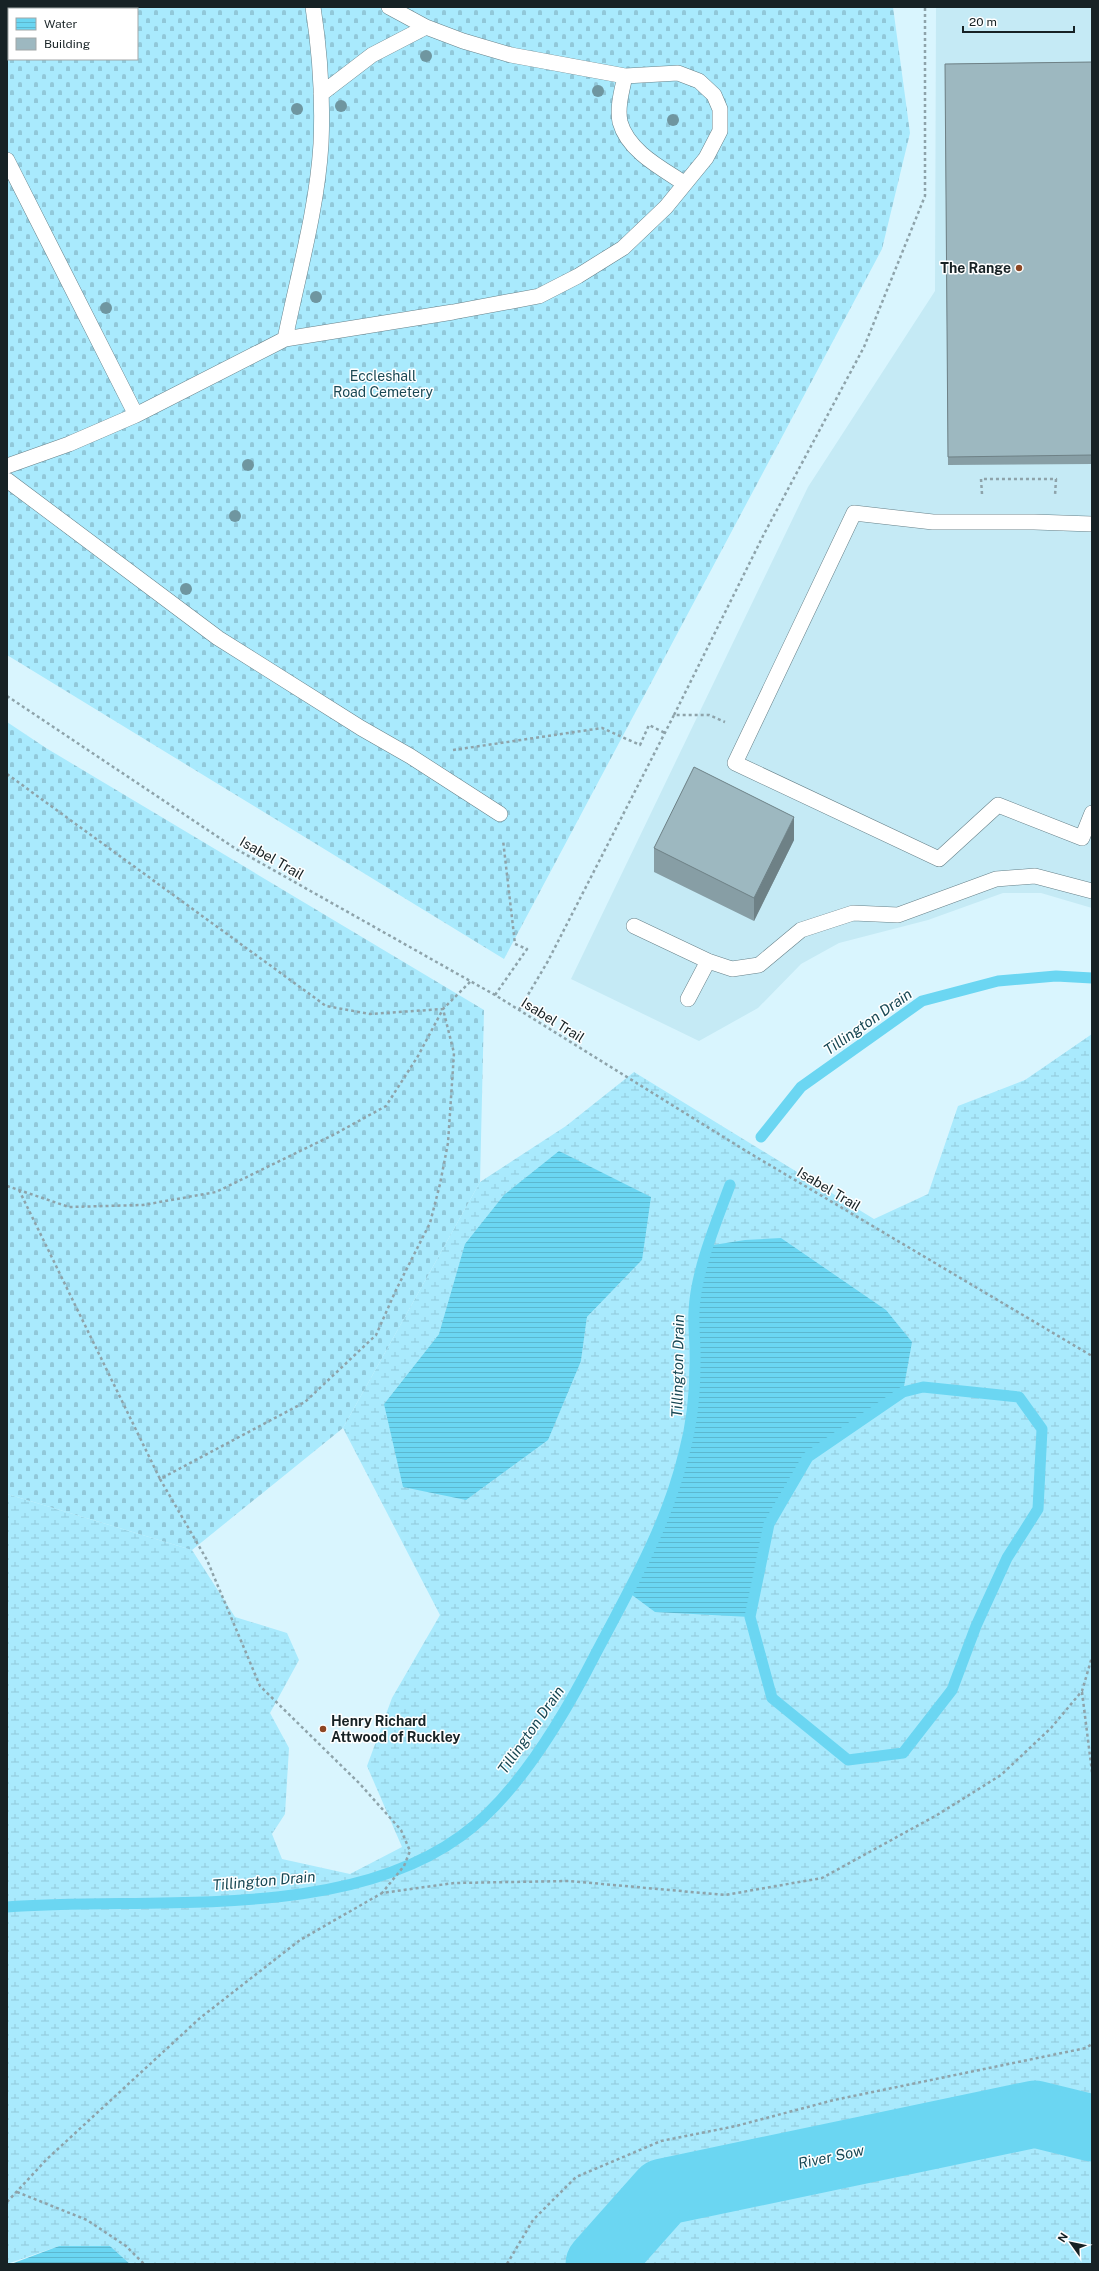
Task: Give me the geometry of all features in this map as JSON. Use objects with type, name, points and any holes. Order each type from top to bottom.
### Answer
[{"type":"lane","points":[[285,339],[312,212],[321,144],[320,55],[314,7]]},
{"type":"lane","points":[[7,466],[69,444],[136,415],[285,339],[453,312],[539,296],[578,276],[623,248],[666,207],[684,183],[706,158],[720,131],[720,109],[714,95],[699,81],[678,73],[625,76],[511,55],[463,41],[426,27],[389,7]]},
{"type":"lane","points":[[321,94],[372,55],[426,27]]},
{"type":"lane","points":[[625,76],[620,101],[620,122],[634,146],[652,162],[684,183]]},
{"type":"lane","points":[[7,160],[136,415]]},
{"type":"lane","points":[[7,480],[218,638],[361,728],[410,756],[500,814]]},
{"type":"lane","points":[[1092,524],[1034,522],[933,522],[854,513],[748,732],[735,763],[939,860],[998,805],[1082,838],[1092,813]]},
{"type":"lane","points":[[634,926],[708,961],[732,969],[759,965],[801,930],[853,913],[898,915],[996,878],[1035,876],[1092,891]]},
{"type":"lane","points":[[688,999],[708,961]]},
{"type":"path","points":[[519,1010],[548,961],[665,733],[764,534],[864,347],[925,196],[925,7]]},
{"type":"path","points":[[989,494],[981,494],[981,479],[1056,479],[1055,502]]},
{"type":"path","name":"Isabel Trail","points":[[7,696],[236,849],[495,995],[746,1151],[1092,1356]]},
{"type":"path","points":[[674,715],[709,714],[748,732]]},
{"type":"path","points":[[410,756],[602,728],[640,745],[650,725],[665,733]]},
{"type":"path","points":[[7,774],[326,1006],[370,1014],[443,1009]]},
{"type":"path","points":[[495,995],[527,949],[515,944],[500,814]]},
{"type":"path","points":[[7,1186],[69,1207],[143,1205],[216,1192],[335,1134],[386,1106],[418,1056],[443,1009],[471,981]]},
{"type":"path","points":[[160,1479],[305,1402],[376,1335],[396,1290],[430,1223],[440,1184],[448,1143],[454,1054],[443,1009]]},
{"type":"path","points":[[7,2202],[47,2159],[200,2018],[300,1940],[382,1893],[404,1866],[410,1851],[401,1830],[360,1784],[260,1686],[207,1560],[160,1479],[19,1190]]},
{"type":"path","points":[[1092,1657],[1082,1691],[1092,1772]]},
{"type":"path","points":[[382,1893],[454,1883],[569,1881],[725,1895],[822,1878],[937,1814],[1001,1775],[1051,1728],[1082,1691]]},
{"type":"path","points":[[507,2264],[533,2220],[576,2177],[661,2141],[736,2126],[834,2100],[1086,2048],[1092,2044]]},
{"type":"path","points":[[17,2192],[87,2220],[126,2246],[144,2264]]},
{"type":"shaded area","points":[[936,7],[1092,7],[1092,908],[1041,893],[1003,893],[928,920],[839,943],[801,964],[758,1008],[699,1041],[571,979],[808,487],[935,291]]},
{"type":"green space","name":"Eccleshall Road Cemetery","points":[[7,7],[893,7],[910,133],[882,249],[504,959],[7,655]]},
{"type":"green space","points":[[7,722],[46,748],[484,1010],[480,1182],[343,1428],[192,1550],[7,1494]]},
{"type":"green space","points":[[1092,1034],[1092,2120],[1036,2114],[1092,2146],[1092,2264],[130,2264],[110,2246],[59,2246],[7,2264],[7,1494],[192,1550],[235,1617],[287,1633],[299,1660],[270,1713],[289,1748],[285,1814],[272,1834],[282,1859],[350,1874],[402,1847],[367,1766],[392,1698],[440,1615],[343,1428],[480,1182],[566,1126],[634,1072],[874,1219],[928,1194],[958,1106],[1025,1080]],"holes":[[[642,1260],[587,1317],[581,1361],[384,1404],[439,1334]]]},
{"type":"water","points":[[559,1151],[651,1197],[642,1260],[587,1317],[581,1361],[548,1440],[466,1500],[403,1487],[384,1404],[439,1334],[465,1244],[504,1195]]},
{"type":"water","points":[[781,1238],[886,1310],[912,1342],[903,1392],[808,1457],[769,1524],[750,1617],[655,1612],[628,1592],[648,1552],[679,1476],[692,1423],[695,1365],[694,1309],[707,1246],[745,1240]]},
{"type":"water","points":[[1035,2114],[1092,2120],[1092,2146]]},
{"type":"water","points":[[59,2246],[110,2246],[130,2264],[11,2264]]},
{"type":"building","name":"The Range","points":[[1092,62],[1092,455],[948,457],[945,64]]},
{"type":"building","points":[[694,767],[794,817],[754,898],[654,848]]},
{"type":"waterway","name":"Tillington Drain","points":[[761,1137],[801,1087],[922,1001],[998,981],[1056,976],[1092,978]]},
{"type":"waterway","name":"Tillington Drain","points":[[7,1907],[62,1904],[181,1903],[242,1900],[302,1894],[360,1882],[413,1864],[461,1836],[482,1819],[502,1799],[520,1777],[538,1753],[569,1703],[634,1582],[668,1506],[684,1453],[692,1409],[695,1358],[694,1311],[698,1279],[713,1231],[730,1185]]},
{"type":"waterway","points":[[923,1387],[1019,1397],[1042,1429],[1038,1509],[1007,1558],[976,1626],[952,1690],[903,1753],[848,1760],[772,1698],[750,1617],[769,1524],[808,1457],[903,1392],[923,1387]]},
{"type":"waterway","name":"River Sow","points":[[599,2264],[663,2192],[1035,2114],[1092,2128]]},
{"type":"place","name":"The Range","points":[[1019,268]]},
{"type":"place","name":"Henry Richard Attwood of Ruckley","points":[[323,1729]]}]
